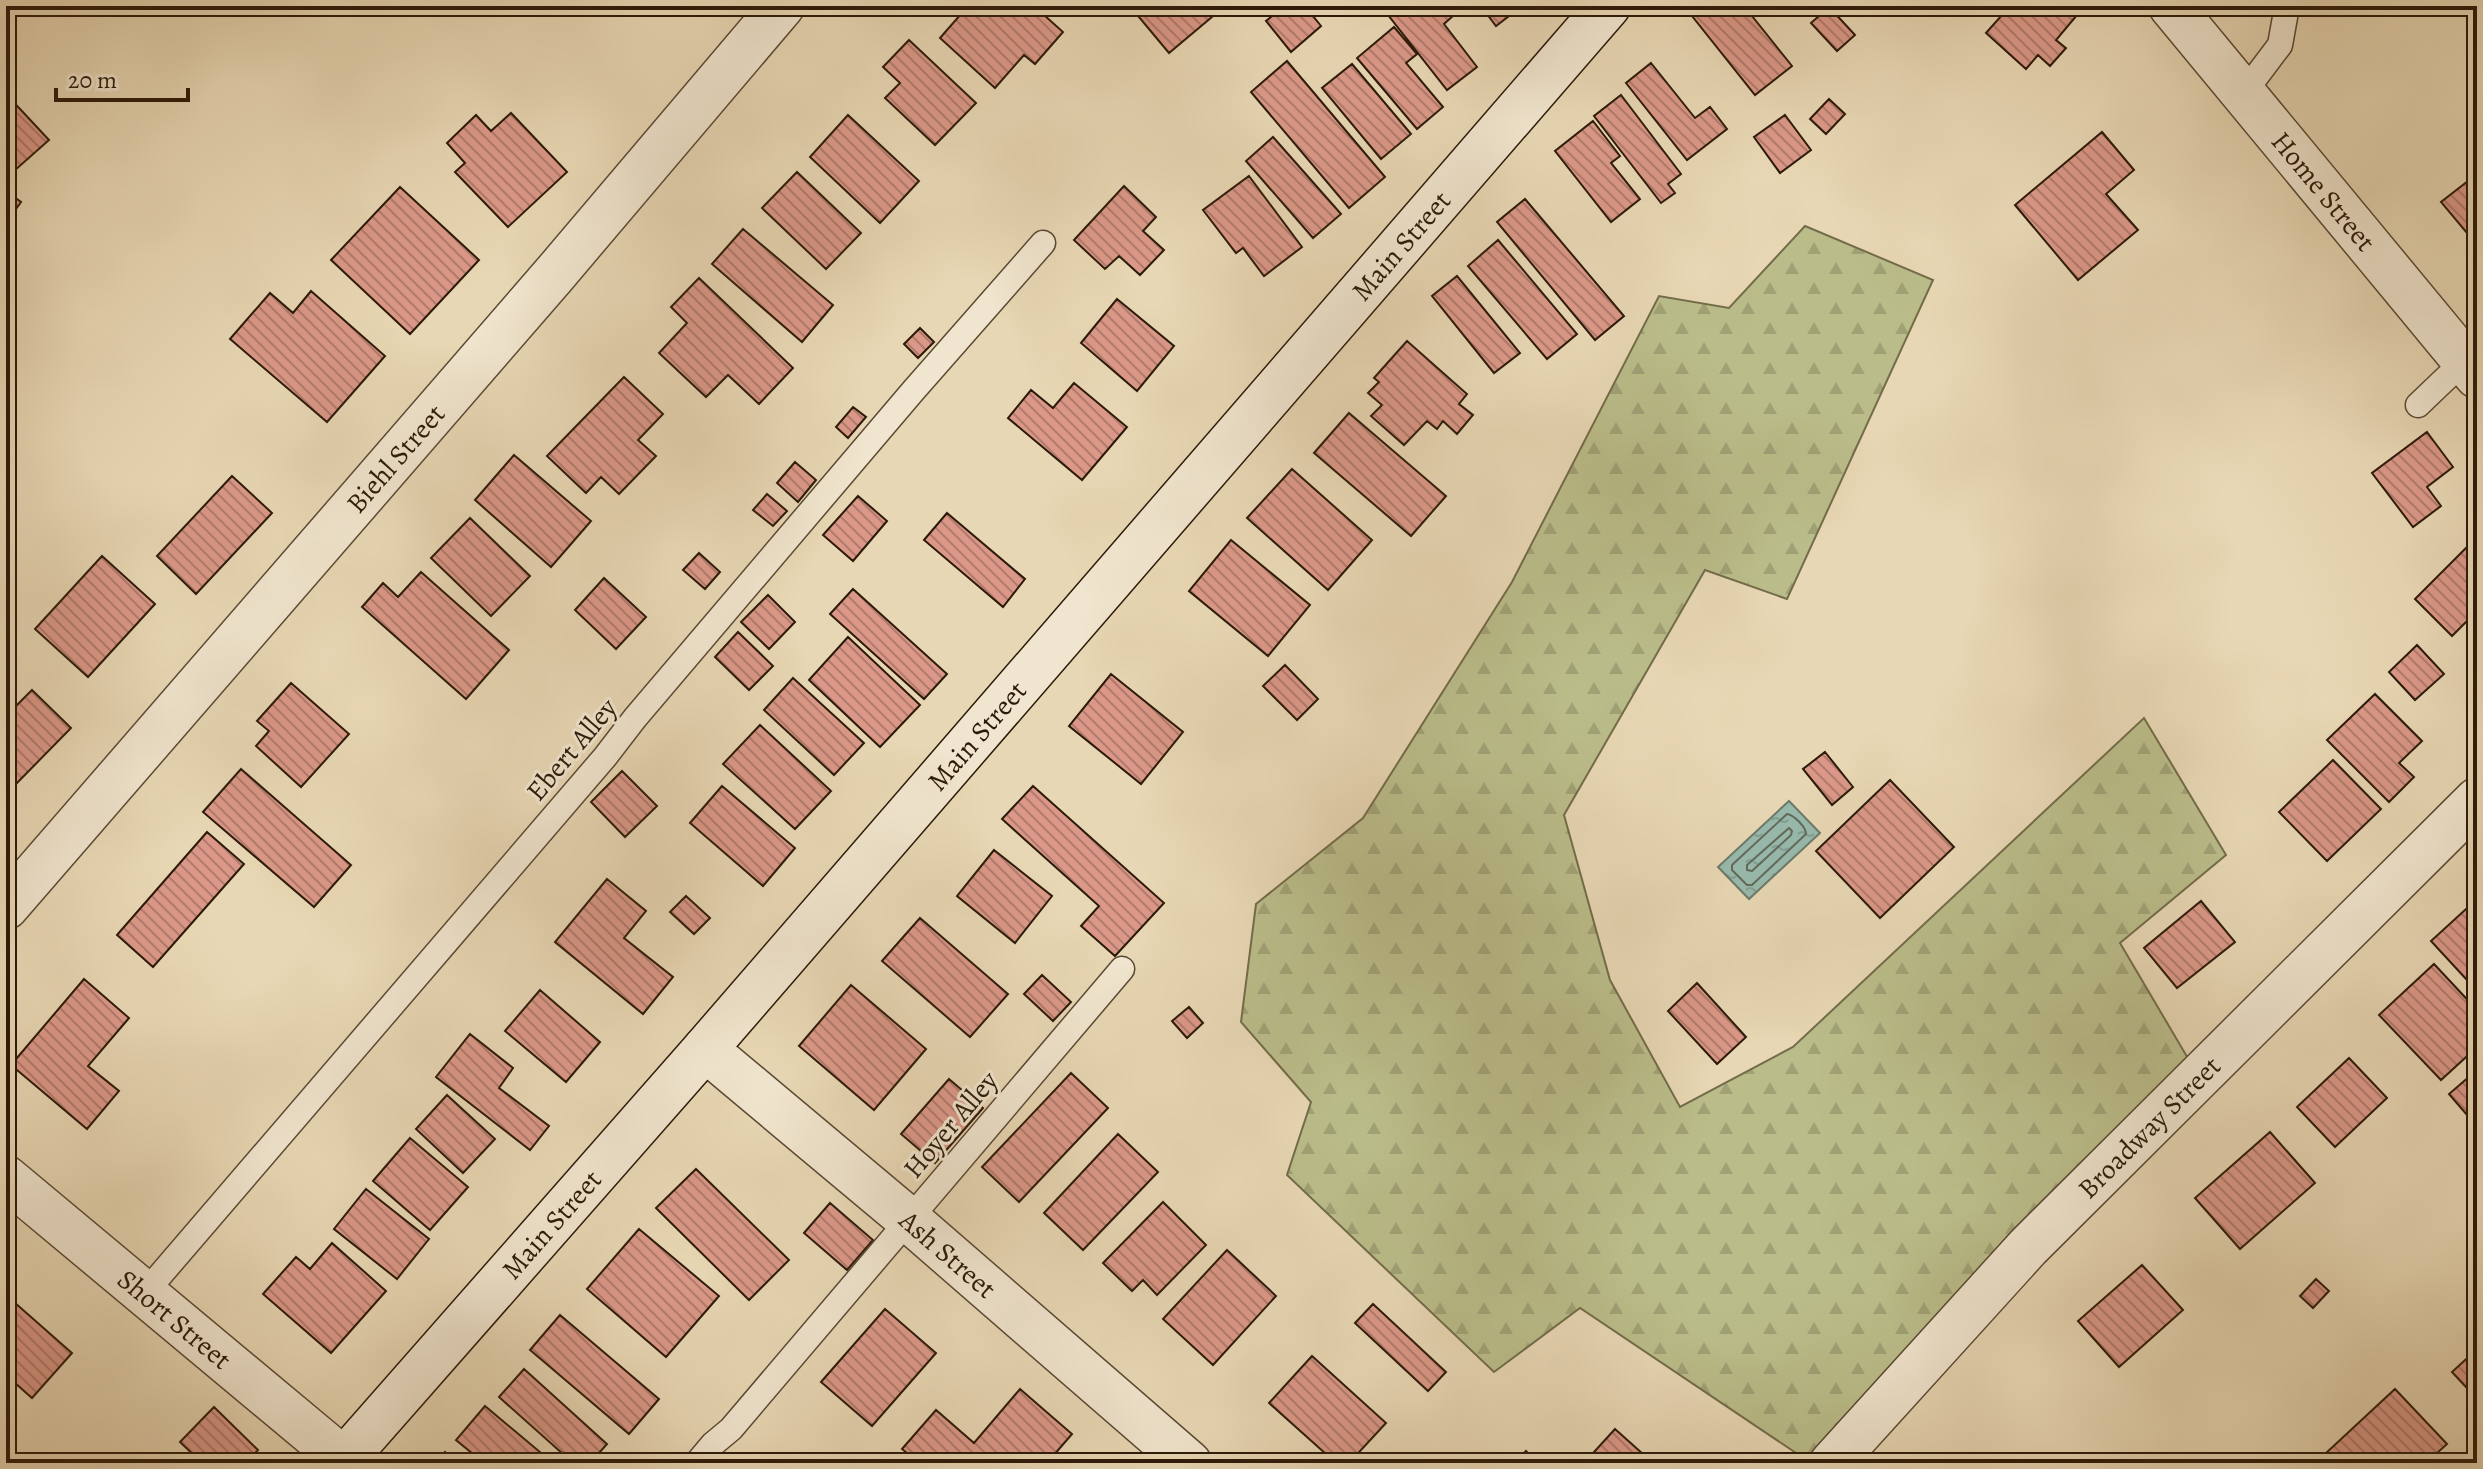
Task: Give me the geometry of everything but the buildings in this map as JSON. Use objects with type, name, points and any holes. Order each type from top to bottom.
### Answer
[{"type":"street","name":"Biehl Street","points":[[6,907],[782,6]]},
{"type":"street","name":"Main Street","points":[[343,1462],[1608,6]]},
{"type":"street","name":"Home Street","points":[[2171,6],[2470,368]]},
{"type":"street","name":"Broadway Street","points":[[1832,1463],[2028,1247],[2477,800]]},
{"type":"street","name":"Ash Street","points":[[705,1049],[908,1219],[1189,1463]]},
{"type":"street","name":"Short Street","points":[[6,1178],[343,1462]]},
{"type":"lane","points":[[2243,94],[2280,45],[2287,6]]},
{"type":"lane","name":"Ebert Alley","points":[[144,1294],[605,757],[913,391],[1043,243]]},
{"type":"lane","points":[[2418,405],[2470,368]]},
{"type":"lane","name":"Hoyer Alley","points":[[697,1463],[731,1429],[1122,969]]},
{"type":"green space","points":[[1805,226],[1933,280],[1787,599],[1705,570],[1564,815],[1610,980],[1680,1107],[1793,1047],[2144,718],[2226,855],[2120,943],[2199,1077],[1811,1463],[1580,1308],[1494,1372],[1287,1175],[1311,1102],[1241,1022],[1256,904],[1363,818],[1512,582],[1659,296],[1729,308]]},
{"type":"water","points":[[1789,801],[1820,833],[1749,899],[1718,867]]}]
